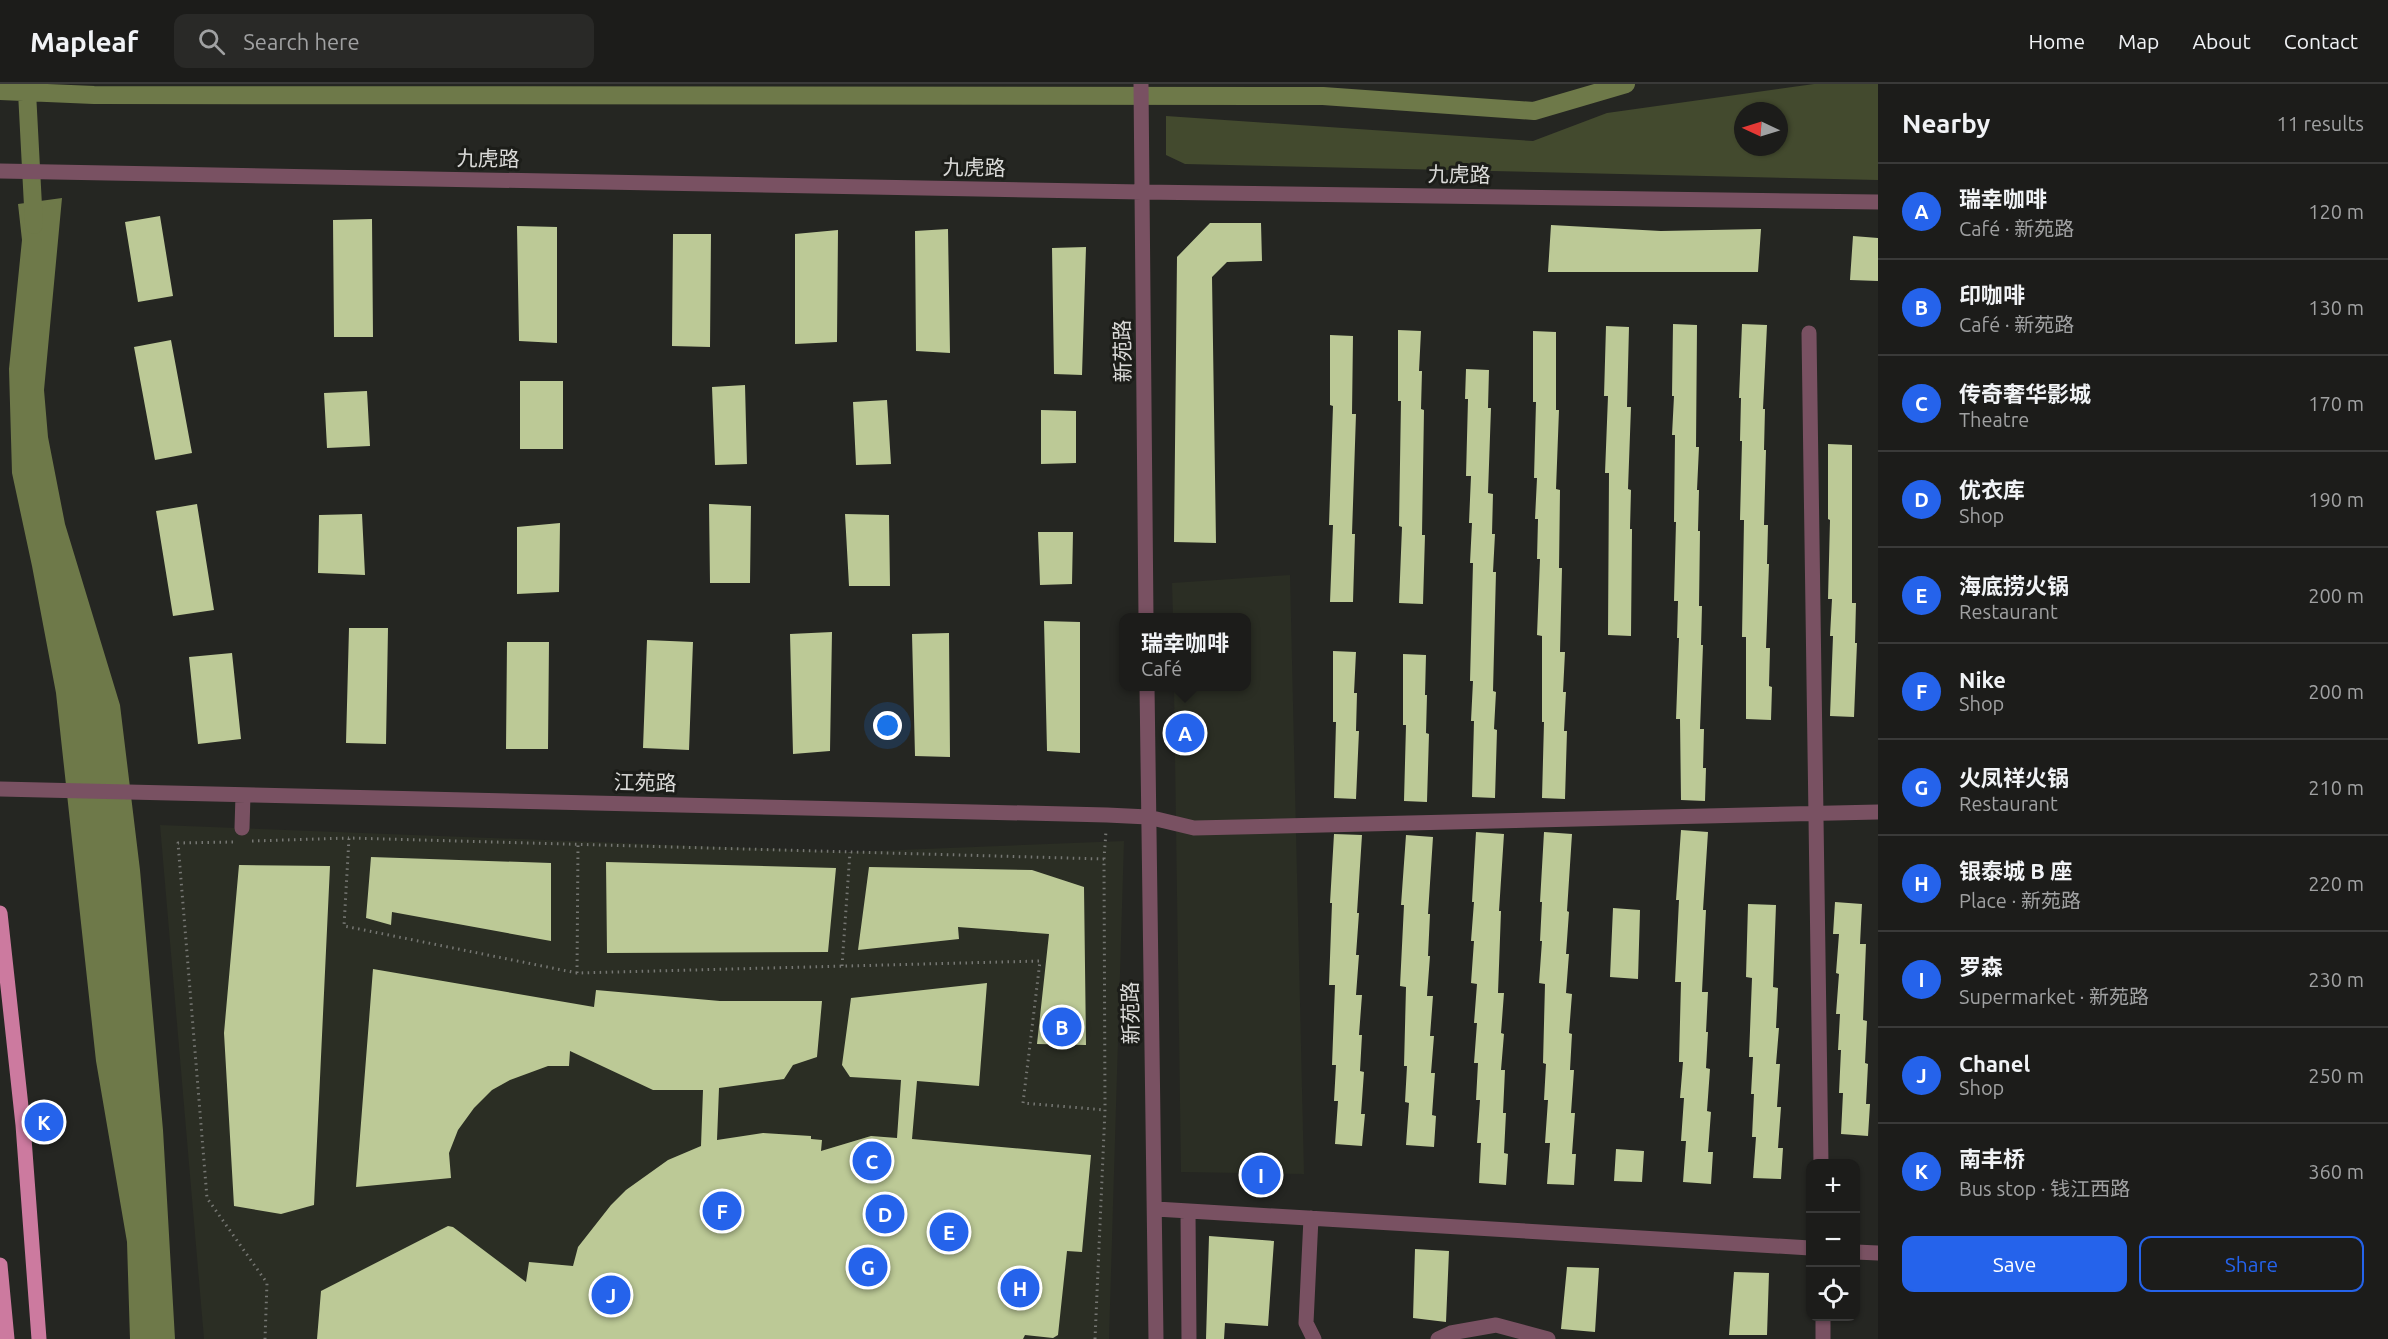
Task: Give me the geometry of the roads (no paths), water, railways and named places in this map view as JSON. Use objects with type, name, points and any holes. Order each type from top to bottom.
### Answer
[{"type":"main road","points":[[0,913],[24,1125],[39,1339]]},
{"type":"main road","points":[[0,1265],[8,1339]]},
{"type":"street","name":"新苑路","points":[[1141,84],[1146,613]]},
{"type":"street","name":"九虎路","points":[[0,171],[1142,192],[1878,202]]},
{"type":"street","points":[[1809,333],[1821,1159]]},
{"type":"street","name":"新苑路","points":[[1147,691],[1156,1339]]},
{"type":"street","name":"江苑路","points":[[0,789],[1107,815],[1148,817],[1194,828],[1878,812]]},
{"type":"street","points":[[241,837],[243,795]]},
{"type":"street","points":[[1156,1209],[1806,1248]]},
{"type":"street","points":[[1188,1211],[1189,1339]]},
{"type":"street","points":[[1311,1218],[1306,1323],[1314,1339]]},
{"type":"street","points":[[1860,1251],[1878,1253]]},
{"type":"street","points":[[1823,1321],[1823,1339]]},
{"type":"street","points":[[1438,1339],[1451,1333],[1496,1325],[1548,1339]]},
{"type":"waterway","points":[[0,91],[94,95],[1323,96],[1534,111],[1626,84]]},
{"type":"waterway","points":[[27,92],[34,225]]},
{"type":"place","name":"瑞幸咖啡","points":[[1185,733]]},
{"type":"place","name":"印咖啡","points":[[1062,1027]]},
{"type":"place","name":"南丰桥","points":[[44,1122]]},
{"type":"place","name":"传奇奢华影城","points":[[872,1161]]},
{"type":"place","name":"罗森","points":[[1261,1175]]},
{"type":"place","name":"Nike","points":[[722,1211]]},
{"type":"place","name":"优衣库","points":[[885,1214]]},
{"type":"place","name":"海底捞火锅","points":[[949,1232]]},
{"type":"place","name":"火凤祥火锅","points":[[868,1267]]},
{"type":"place","name":"银泰城 B 座","points":[[1020,1288]]},
{"type":"place","name":"Chanel","points":[[611,1295]]}]
